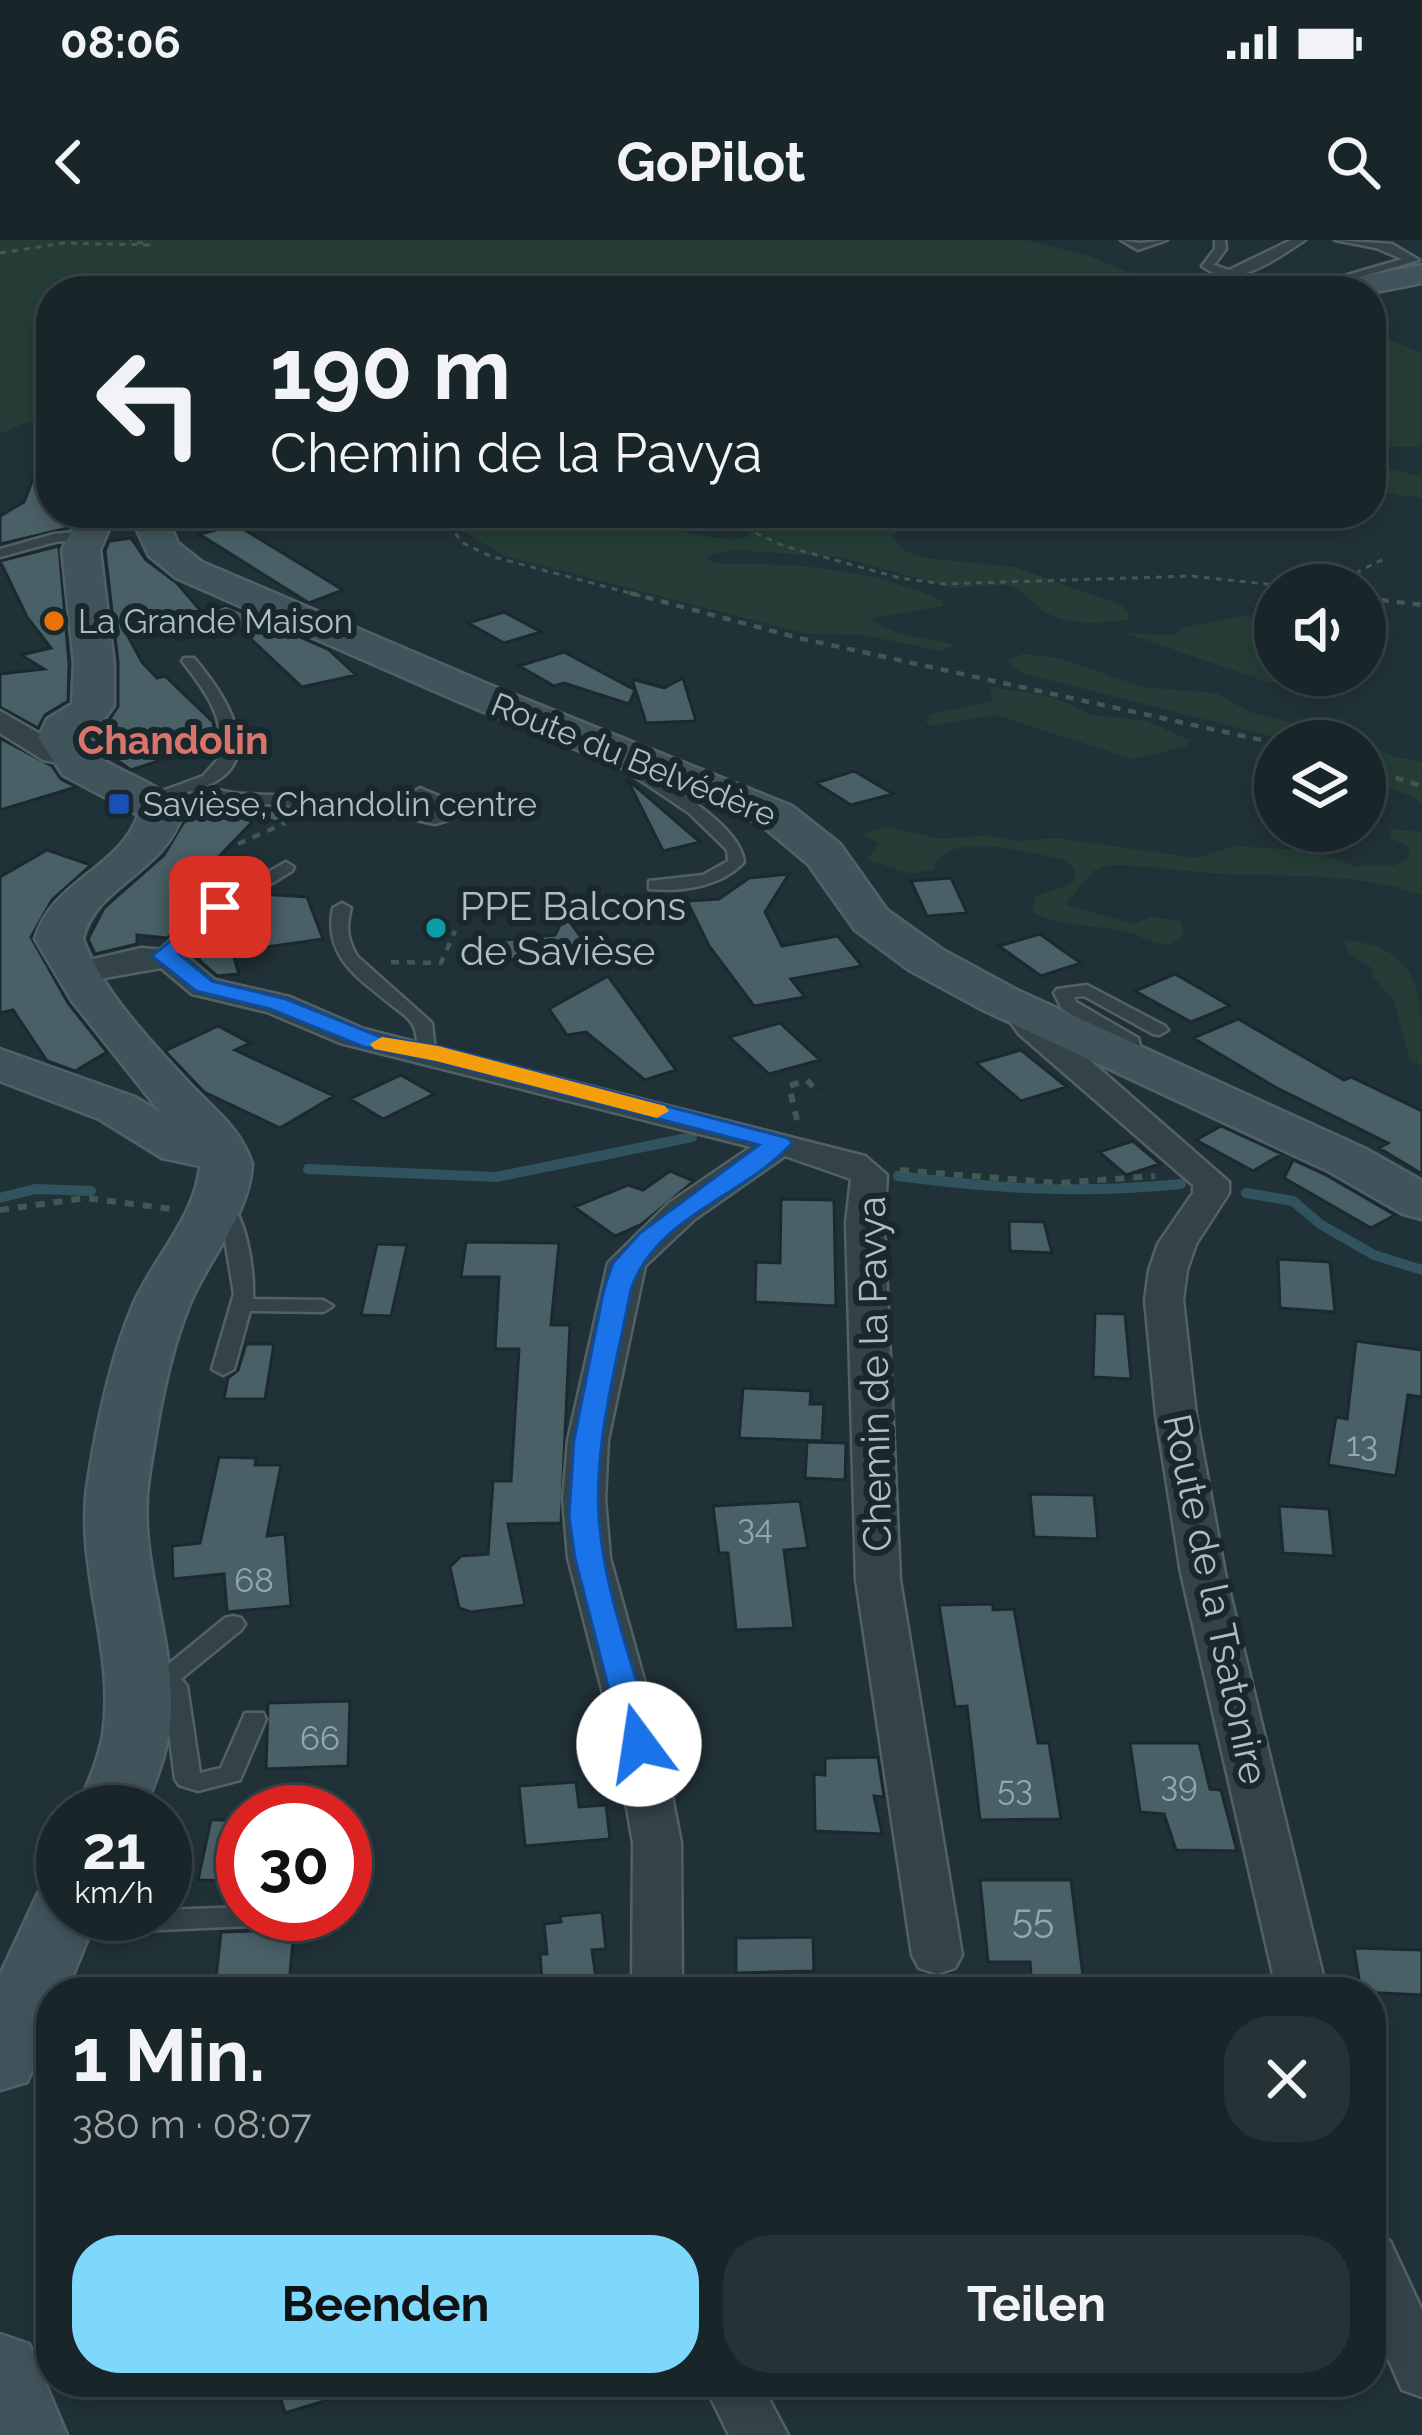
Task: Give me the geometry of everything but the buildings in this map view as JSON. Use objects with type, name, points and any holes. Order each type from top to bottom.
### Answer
[{"type":"street","points":[[1386,281],[1422,274]]},
{"type":"street","points":[[69,756],[59,731],[87,715],[94,700],[80,550],[90,528]]},
{"type":"street","name":"Route du Belvédère","points":[[156,528],[162,548],[189,570],[788,822],[824,854],[860,908],[882,931],[945,971],[1033,1014],[1141,1042],[1422,1203]]},
{"type":"street","points":[[0,720],[53,754],[69,756],[95,776],[171,794],[153,836],[88,895],[63,925],[61,949],[203,1193]]},
{"type":"street","points":[[76,973],[163,956]]},
{"type":"street","name":"Chemin de la Pavya","points":[[163,956],[210,989],[278,1004],[372,1042],[426,1051],[787,1145],[865,1171],[872,1179],[865,1223],[875,1554],[937,1955]]},
{"type":"street","points":[[1033,1014],[1025,1018],[1031,1027],[1200,1168]]},
{"type":"street","points":[[0,1064],[117,1108],[194,1152],[203,1193],[160,1306],[117,1483],[114,1563],[148,1683],[118,1785]]},
{"type":"street","points":[[657,1977],[657,1843],[639,1744],[590,1558],[584,1499],[588,1440],[627,1263],[682,1211],[787,1145]]},
{"type":"street","name":"Route de la Tsatonire","points":[[1200,1168],[1211,1182],[1211,1193],[1177,1244],[1165,1300],[1176,1415],[1203,1573],[1298,1977]]},
{"type":"street","points":[[0,2061],[51,1941]]},
{"type":"street","points":[[1386,2291],[1422,2372]]},
{"type":"street","points":[[0,2369],[25,2435]]},
{"type":"street","points":[[739,2397],[759,2435]]},
{"type":"lane","points":[[1126,240],[1138,247],[1162,240]]},
{"type":"lane","points":[[1220,240],[1219,255],[1208,266],[1222,274],[1240,273],[1300,240]]},
{"type":"lane","points":[[1340,240],[1422,254]]},
{"type":"lane","points":[[1354,276],[1413,260],[1380,246]]},
{"type":"lane","points":[[1372,276],[1422,265]]},
{"type":"lane","points":[[0,553],[81,528]]},
{"type":"lane","points":[[171,794],[221,769],[230,745],[220,697],[189,661]]},
{"type":"lane","points":[[643,758],[634,766],[640,773],[695,810],[735,849],[736,862],[728,871],[696,881],[655,885]]},
{"type":"lane","points":[[171,794],[234,802],[267,799],[383,808],[435,819],[453,816],[447,805],[420,793]]},
{"type":"lane","points":[[163,956],[220,907],[286,867]]},
{"type":"lane","points":[[342,908],[337,936],[347,956],[423,1023],[426,1051]]},
{"type":"lane","points":[[203,1193],[229,1206],[244,1294],[223,1369]]},
{"type":"lane","points":[[241,1305],[323,1306]]},
{"type":"lane","points":[[148,1683],[233,1624]]},
{"type":"lane","points":[[148,1683],[175,1686],[188,1779],[198,1782],[230,1774],[254,1719]]},
{"type":"path","points":[[0,253],[64,243],[149,245],[130,240]]},
{"type":"path","points":[[453,528],[465,545],[505,560],[799,638],[1254,738]]},
{"type":"path","points":[[745,528],[784,546],[900,578],[944,584],[1191,576],[1254,583]]},
{"type":"path","points":[[1374,564],[1386,558]]},
{"type":"path","points":[[1386,601],[1422,605]]},
{"type":"path","points":[[1386,775],[1422,786]]},
{"type":"path","points":[[347,956],[375,949],[387,961],[441,963],[455,931]]},
{"type":"path","points":[[787,1145],[797,1113],[789,1086],[807,1080],[819,1094]]},
{"type":"path","points":[[865,1171],[1020,1184],[1114,1183],[1200,1168]]},
{"type":"path","points":[[0,1210],[92,1199],[172,1209],[203,1193]]},
{"type":"green space","points":[[0,240],[1025,240],[1089,256],[1128,272],[1158,276],[36,276],[36,421],[0,434]]},
{"type":"green space","points":[[1386,338],[1422,354],[1421,447],[1386,447]]},
{"type":"green space","points":[[1386,469],[1422,476],[1422,498],[1386,493]]},
{"type":"green space","points":[[463,528],[661,528],[730,540],[749,537],[751,528],[899,528],[892,536],[904,551],[925,558],[1014,567],[1121,605],[1129,612],[1129,620],[1064,620],[1044,612],[1019,589],[1007,585],[953,588],[840,557],[731,550],[708,555],[710,561],[721,564],[833,570],[914,589],[941,600],[944,606],[872,621],[897,633],[956,645],[941,651],[863,635],[803,633],[505,556]]},
{"type":"green space","points":[[1254,614],[1254,677],[1126,633],[1176,635],[1183,627]]},
{"type":"green space","points":[[1022,654],[1058,658],[1143,687],[1216,693],[1250,712],[1281,720],[1254,720],[1254,732],[1021,673],[1008,661]]},
{"type":"green space","points":[[991,687],[1053,697],[1093,715],[1146,721],[1190,740],[1187,746],[1133,759],[995,715],[932,726],[925,721],[931,714],[992,702]]},
{"type":"green space","points":[[1386,752],[1422,762],[1422,804],[1386,788]]},
{"type":"green space","points":[[887,827],[942,839],[987,835],[1016,841],[1056,838],[1196,858],[1233,846],[1254,847],[1254,852],[1315,852],[1355,866],[1393,866],[1408,859],[1409,846],[1391,839],[1390,829],[1422,832],[1422,895],[1351,879],[1109,865],[1093,871],[1065,905],[1135,924],[1151,917],[1181,921],[1184,935],[1170,945],[1122,931],[1054,921],[1033,912],[1034,897],[1073,883],[1075,869],[1065,860],[971,846],[941,857],[934,870],[908,873],[867,859],[879,844],[864,834]]},
{"type":"green space","points":[[1343,940],[1369,944],[1403,963],[1418,995],[1422,1066],[1410,1059],[1394,1001],[1373,977],[1372,968],[1350,954]]},
{"type":"waterway","points":[[308,1169],[496,1177],[692,1137]]},
{"type":"waterway","points":[[898,1176],[1039,1189],[1181,1184]]},
{"type":"waterway","points":[[0,1198],[35,1189],[91,1191]]},
{"type":"waterway","points":[[1246,1193],[1293,1201],[1320,1224],[1374,1255],[1422,1270]]},
{"type":"slow traffic","points":[[382,1044],[657,1111]]},
{"type":"place","name":"La Grande Maison","points":[[54,621]]},
{"type":"place","name":"Savièse, Chandolin centre","points":[[119,804]]},
{"type":"place","name":"PPE Balcons de Savièse","points":[[436,928]]},
{"type":"district","name":"Chandolin","points":[[173,740]]},
{"type":"route","points":[[220,907],[163,956],[175,960],[204,986],[278,1004],[372,1042],[438,1054],[779,1143],[649,1238],[627,1263],[617,1289],[588,1440],[584,1516],[590,1558],[639,1744]]}]
